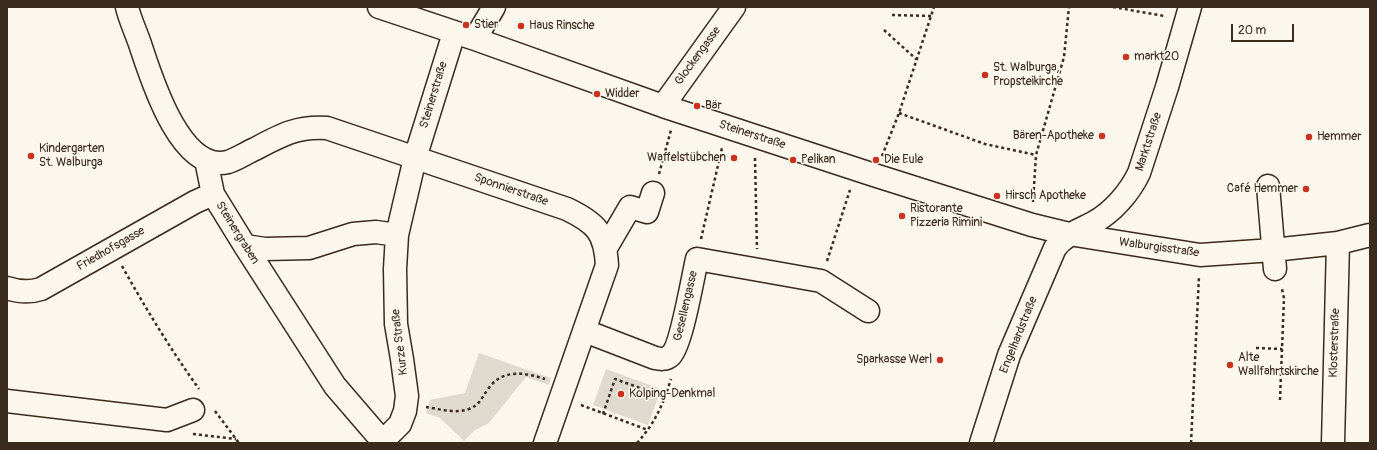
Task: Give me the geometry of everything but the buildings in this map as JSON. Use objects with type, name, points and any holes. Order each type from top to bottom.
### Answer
[{"type":"street","points":[[127,7],[150,75],[174,128],[190,149],[206,160]]},
{"type":"street","name":"Steinerstraße","points":[[378,7],[726,127],[1032,225],[1069,234]]},
{"type":"street","name":"Steinerstraße","points":[[415,158],[437,86],[464,36],[494,7]]},
{"type":"street","name":"Glockengasse","points":[[670,108],[711,37],[734,7]]},
{"type":"street","name":"Marktstraße","points":[[1069,234],[1094,222],[1109,211],[1120,201],[1134,184],[1165,94],[1188,13]]},
{"type":"street","name":"Sponnierstraße","points":[[206,160],[227,162],[240,157],[283,134],[310,127],[327,128],[567,209],[581,216],[592,224],[600,234],[606,248],[607,265],[585,332],[545,443]]},
{"type":"street","name":"Kurze Straße","points":[[384,442],[400,424],[405,411],[407,396],[396,324],[395,269],[398,235],[415,158]]},
{"type":"street","name":"Steinergraben","points":[[206,160],[213,194],[245,246],[335,386],[384,442]]},
{"type":"street","points":[[1268,186],[1274,260]]},
{"type":"street","points":[[606,248],[630,207],[647,212],[653,193]]},
{"type":"street","name":"Friedhofsgasse","points":[[7,288],[16,291],[32,292],[42,289],[195,202],[213,194]]},
{"type":"street","points":[[245,246],[265,249],[309,248],[353,234],[376,232],[398,235]]},
{"type":"street","name":"Walburgisstraße","points":[[1069,234],[1200,255],[1274,260],[1370,235]]},
{"type":"street","name":"Engelhardstraße","points":[[981,443],[1009,355],[1055,248],[1069,234]]},
{"type":"street","name":"Klosterstraße","points":[[1333,443],[1338,243]]},
{"type":"street","name":"Gesellengasse","points":[[585,332],[655,358],[664,359],[670,357],[675,350],[697,259],[821,281],[868,311]]},
{"type":"street","points":[[7,400],[167,420],[203,404]]},
{"type":"path","points":[[821,281],[865,172],[899,113],[934,7]]},
{"type":"path","points":[[1032,225],[1036,155],[1064,57],[1069,7]]},
{"type":"path","points":[[1113,7],[1188,13]]},
{"type":"path","points":[[892,15],[932,16]]},
{"type":"path","points":[[884,30],[917,59]]},
{"type":"path","points":[[653,193],[670,108]]},
{"type":"path","points":[[899,113],[985,144],[1036,155]]},
{"type":"path","name":"Gesellengasse","points":[[697,259],[726,127]]},
{"type":"path","points":[[754,136],[757,270]]},
{"type":"path","points":[[112,249],[154,323],[179,362],[203,404],[239,443]]},
{"type":"path","points":[[1191,443],[1200,255]]},
{"type":"path","points":[[1280,400],[1284,298]]},
{"type":"path","points":[[1256,348],[1282,349]]},
{"type":"path","points":[[637,443],[656,419],[665,397],[673,375],[675,350]]},
{"type":"path","points":[[406,403],[444,410],[459,411],[468,409],[477,405],[487,390],[500,377],[509,374],[528,374],[603,414],[648,430]]},
{"type":"path","points":[[603,414],[615,379],[665,397]]},
{"type":"shaded area","points":[[479,353],[551,378],[549,385],[526,377],[489,423],[475,430],[464,441],[440,418],[426,413],[430,400],[465,393]]},
{"type":"shaded area","points":[[606,369],[661,389],[648,425],[593,405]]},
{"type":"place","name":"Stier","points":[[466,25]]},
{"type":"place","name":"Haus Rinsche","points":[[521,26]]},
{"type":"place","name":"markt20","points":[[1126,57]]},
{"type":"place","name":"St. Walburga, Propsteikirche","points":[[985,75]]},
{"type":"place","name":"Widder","points":[[597,94]]},
{"type":"place","name":"Bär","points":[[697,106]]},
{"type":"place","name":"Bären-Apotheke","points":[[1102,136]]},
{"type":"place","name":"Hemmer","points":[[1309,137]]},
{"type":"place","name":"Kindergarten St. Walburga","points":[[31,156]]},
{"type":"place","name":"Waffelstübchen","points":[[734,158]]},
{"type":"place","name":"Pelikan","points":[[793,160]]},
{"type":"place","name":"Die Eule","points":[[876,160]]},
{"type":"place","name":"Café Hemmer","points":[[1306,189]]},
{"type":"place","name":"Hirsch Apotheke","points":[[997,196]]},
{"type":"place","name":"Ristorante Pizzeria Rimini","points":[[902,216]]},
{"type":"place","name":"Sparkasse Werl","points":[[940,360]]},
{"type":"place","name":"Alte Wallfahrtskirche","points":[[1230,365]]},
{"type":"place","name":"Kolping-Denkmal","points":[[621,394]]}]
